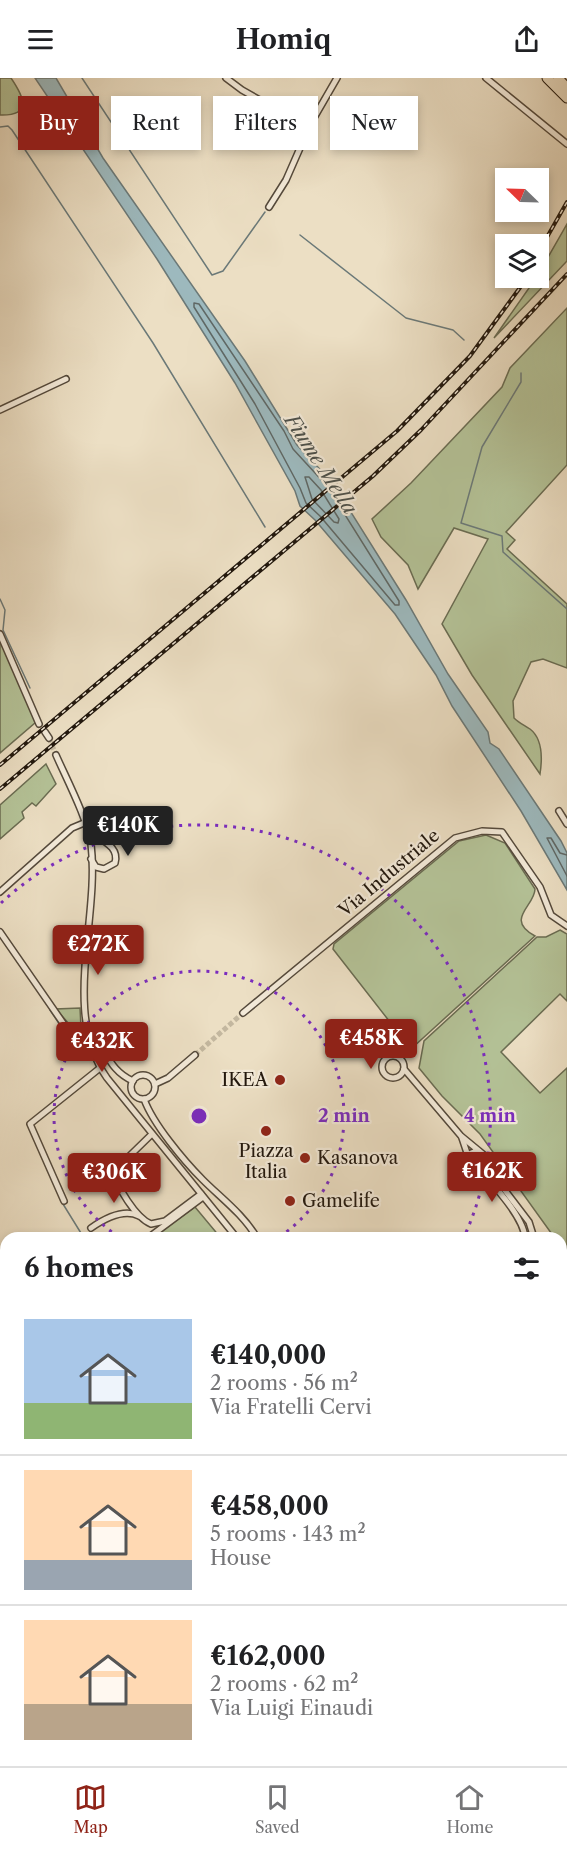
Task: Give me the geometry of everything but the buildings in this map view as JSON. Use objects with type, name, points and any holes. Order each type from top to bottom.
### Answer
[{"type":"highway","points":[[547,78],[567,98]]},
{"type":"highway","points":[[558,78],[567,88]]},
{"type":"street","points":[[226,78],[253,96]]},
{"type":"street","points":[[318,111],[338,78]]},
{"type":"street","points":[[486,78],[567,144]]},
{"type":"street","points":[[269,207],[300,150]]},
{"type":"street","points":[[0,410],[66,379]]},
{"type":"street","points":[[0,634],[39,724]]},
{"type":"street","points":[[45,732],[49,738]]},
{"type":"street","points":[[56,754],[87,829],[91,851],[85,1007],[90,1050],[100,1068],[232,1232]]},
{"type":"street","points":[[559,811],[567,824]]},
{"type":"street","points":[[0,892],[72,828],[84,823]]},
{"type":"street","points":[[87,829],[112,847],[116,859],[108,868],[98,868]]},
{"type":"street","name":"Via Industriale","points":[[243,1013],[448,843],[464,835],[482,831],[502,832],[540,887],[551,915],[567,926]]},
{"type":"street","points":[[91,851],[97,845],[105,843]]},
{"type":"street","points":[[91,859],[98,868]]},
{"type":"street","points":[[91,885],[98,868]]},
{"type":"street","points":[[0,932],[74,1039],[90,1050]]},
{"type":"street","points":[[87,1032],[96,1038],[112,1067],[133,1081]]},
{"type":"street","points":[[155,1084],[168,1078],[195,1055]]},
{"type":"street","points":[[414,1083],[385,1075],[382,1068],[384,1062],[389,1057],[398,1058],[414,1083],[461,1136],[476,1151],[484,1155],[485,1164],[529,1222],[532,1232]]},
{"type":"street","points":[[64,1201],[30,1126],[100,1068]]},
{"type":"street","points":[[397,1077],[404,1069]]},
{"type":"street","points":[[133,1081],[145,1074],[151,1077],[155,1084],[153,1094],[144,1099]]},
{"type":"street","points":[[133,1081],[133,1093],[144,1099],[156,1121],[202,1179],[225,1199],[251,1232]]},
{"type":"street","points":[[152,1134],[114,1171],[117,1183],[141,1216],[151,1224],[162,1222],[202,1196]]},
{"type":"street","points":[[461,1136],[469,1166],[478,1170],[516,1215],[524,1232]]},
{"type":"street","points":[[468,1156],[476,1151]]},
{"type":"street","points":[[478,1170],[485,1164]]},
{"type":"street","points":[[156,1232],[202,1196]]},
{"type":"street","points":[[91,1228],[106,1218],[128,1212],[141,1216]]},
{"type":"green space","points":[[0,78],[11,78],[21,96],[18,96],[18,111],[0,115]]},
{"type":"green space","points":[[567,224],[567,261],[549,280],[549,256]]},
{"type":"green space","points":[[529,288],[541,288],[494,338]]},
{"type":"green space","points":[[567,308],[567,465],[506,532],[515,540],[507,549],[567,604],[567,668],[543,659],[531,662],[513,701],[514,718],[530,729],[537,738],[541,757],[540,774],[472,675],[442,624],[488,539],[454,528],[418,589],[408,565],[381,537],[372,519],[411,483],[502,387],[510,368]]},
{"type":"green space","points":[[0,640],[36,722],[0,753]]},
{"type":"green space","points":[[46,764],[56,784],[36,806],[32,803],[22,812],[24,818],[0,839],[0,805]]},
{"type":"green space","points":[[486,835],[505,843],[535,889],[521,918],[526,930],[535,936],[411,1049],[333,949],[334,944],[459,841]]},
{"type":"green space","points":[[560,930],[567,934],[567,1001],[560,994],[501,1052],[540,1093],[567,1068],[567,1232],[550,1232],[480,1134],[442,1096],[419,1068],[424,1041],[537,937],[546,937]]},
{"type":"green space","points":[[80,1008],[81,1028],[76,1032],[56,1009]]},
{"type":"green space","points":[[195,1207],[216,1232],[160,1232]]},
{"type":"water","points":[[35,78],[56,78],[67,96],[47,96]]},
{"type":"water","points":[[84,150],[98,150],[245,361],[297,445],[332,482],[406,600],[448,674],[488,732],[490,743],[499,749],[561,841],[567,853],[567,890],[521,811],[395,614],[315,520],[300,506],[295,491],[235,383],[157,259]]},
{"type":"waterway","points":[[82,78],[212,275],[223,271],[265,212]]},
{"type":"waterway","points":[[0,127],[8,126],[12,130],[153,343],[265,527]]},
{"type":"waterway","points":[[300,235],[406,318],[453,330],[464,340]]},
{"type":"waterway","points":[[521,373],[521,382],[482,447],[461,523],[502,536],[503,552],[567,609]]},
{"type":"waterway","points":[[0,599],[5,610],[3,630],[30,688]]},
{"type":"waterway","points":[[50,1010],[74,1046]]},
{"type":"waterway","points":[[63,1204],[80,1232]]},
{"type":"tunnel","points":[[49,738],[56,755]]},
{"type":"tunnel","points":[[195,1055],[243,1013]]},
{"type":"railway","points":[[549,234],[567,202]]},
{"type":"railway","points":[[0,789],[373,476],[421,430],[567,274]]},
{"type":"railway","points":[[0,765],[397,431],[470,356],[520,288]]},
{"type":"place","name":"IKEA","points":[[280,1080]]},
{"type":"place","name":"Piazza Italia","points":[[266,1131]]},
{"type":"place","name":"Kasanova","points":[[305,1158]]},
{"type":"place","name":"Gamelife","points":[[290,1201]]},
{"type":"water label","name":"Fiume Mella","points":[[321,464]]}]
